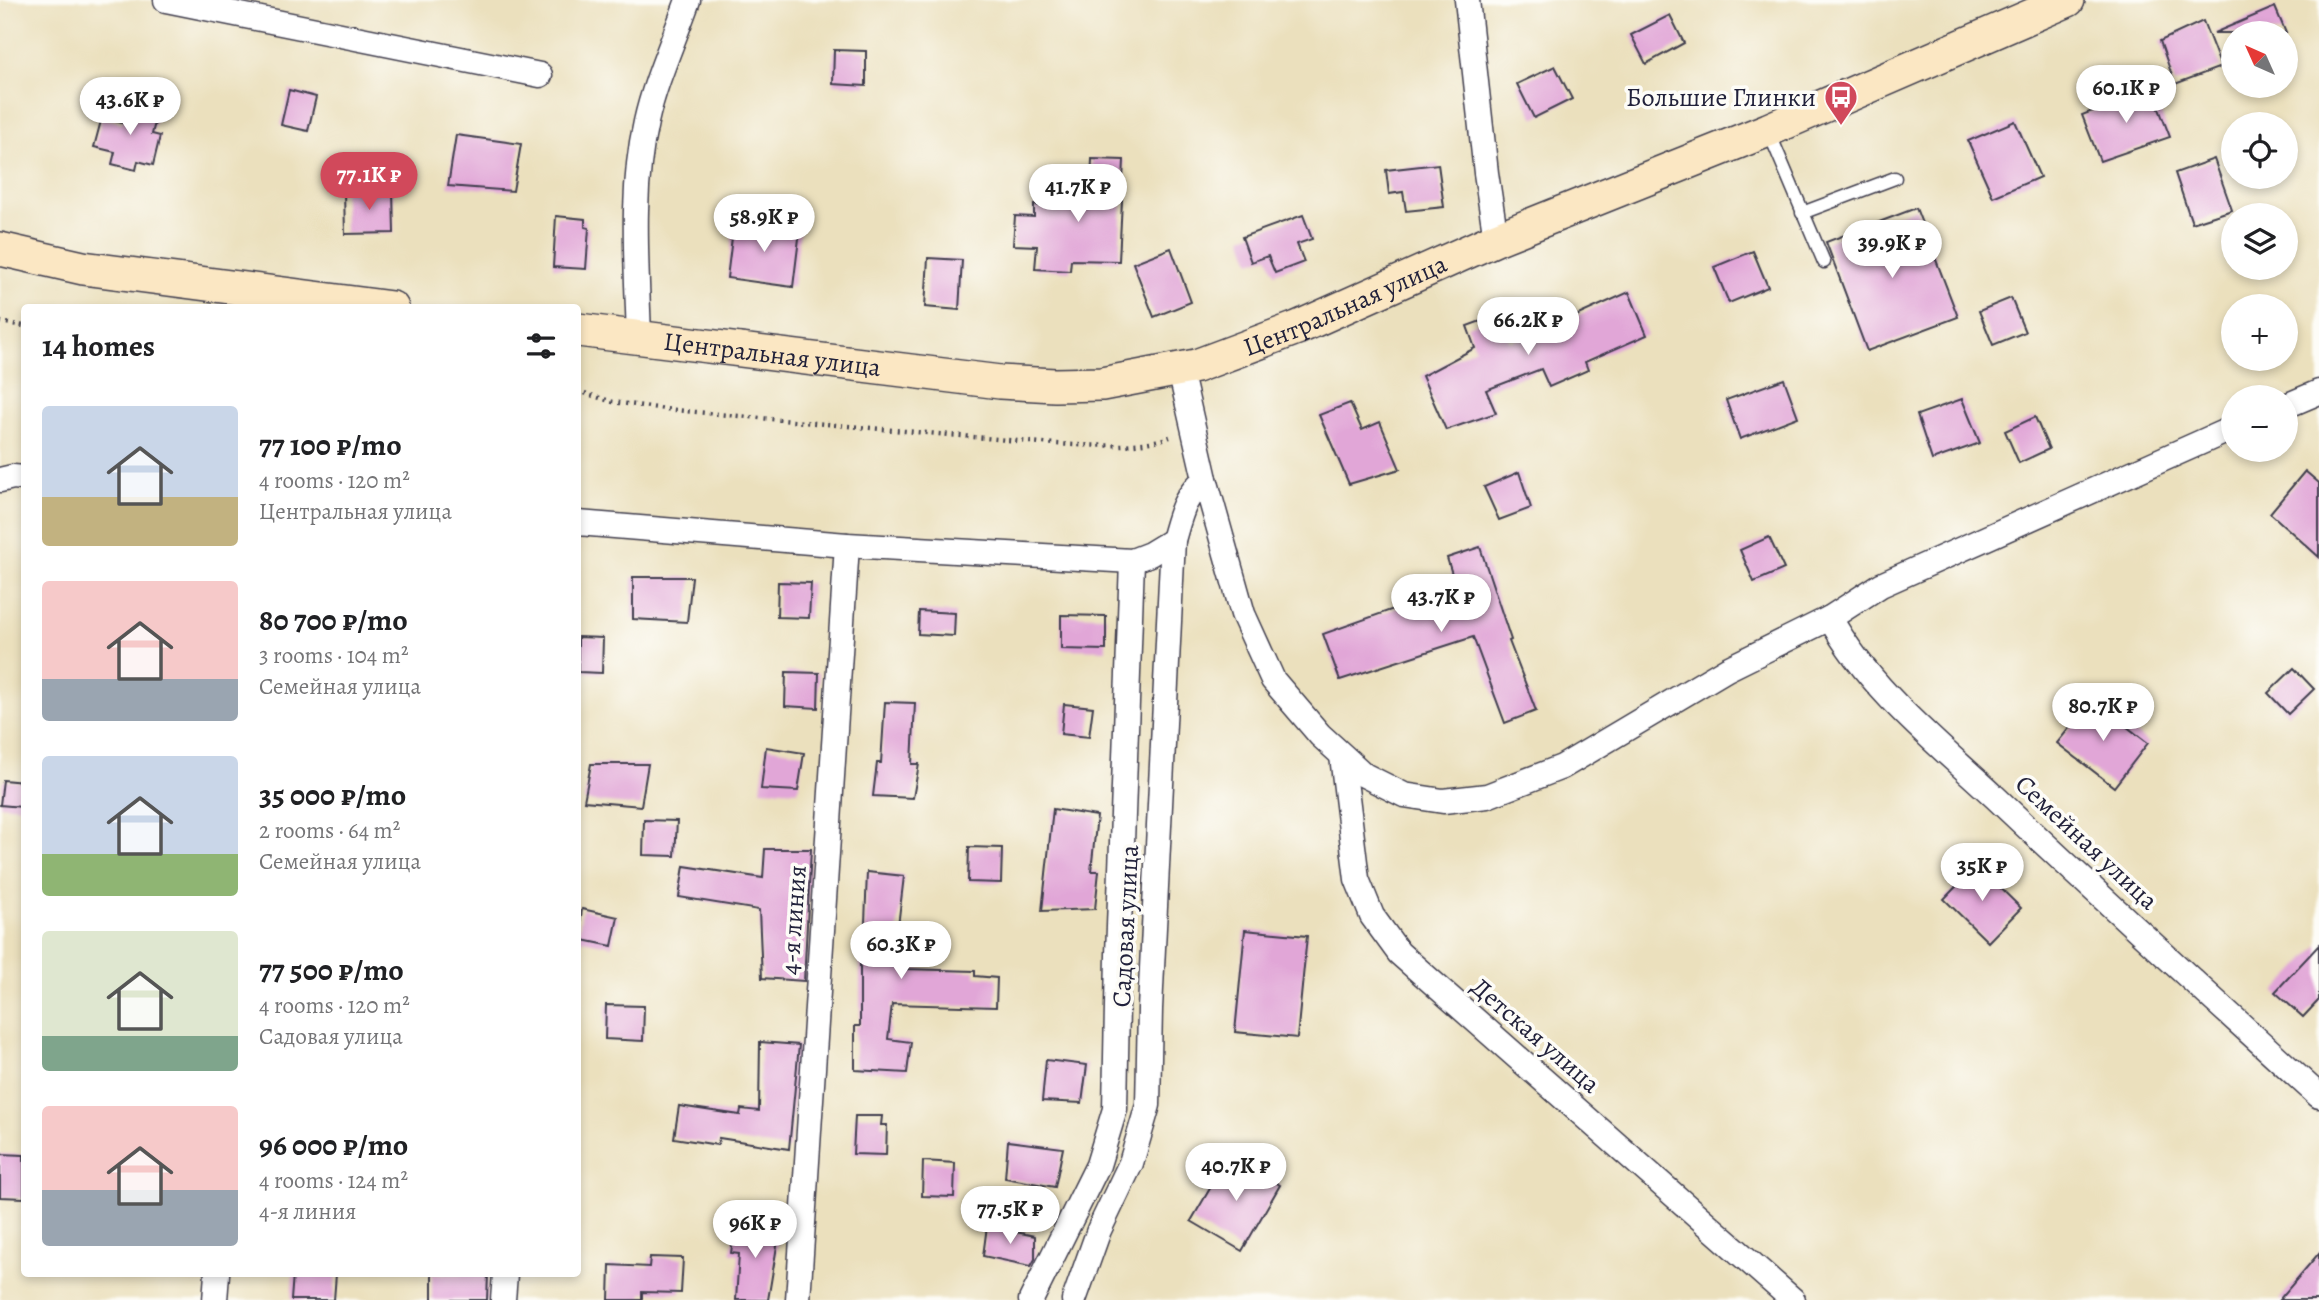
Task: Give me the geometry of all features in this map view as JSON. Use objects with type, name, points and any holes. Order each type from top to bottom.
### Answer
[{"type":"main road","name":"Центральная улица","points":[[581,330],[949,376],[1055,385],[1102,384],[1180,370],[1297,328],[1496,239],[1768,130],[2068,0]]},
{"type":"main road","points":[[0,249],[83,268],[361,304]]},
{"type":"street","points":[[166,0],[540,75]]},
{"type":"street","points":[[639,338],[636,228],[640,161],[646,122],[688,0]]},
{"type":"street","points":[[1467,0],[1496,239]]},
{"type":"street","points":[[1180,370],[1205,479],[1243,614],[1273,680],[1320,735],[1364,775],[1404,795],[1443,802],[1488,796],[1562,767],[1727,669],[1830,618],[1881,586],[2221,433]]},
{"type":"street","points":[[2298,401],[2319,392]]},
{"type":"street","points":[[0,480],[21,478]]},
{"type":"street","name":"Садовая улица","points":[[1074,1300],[1099,1230],[1131,1163],[1148,1105],[1150,1009],[1173,540],[1183,503],[1192,490],[1205,479]]},
{"type":"street","points":[[581,523],[847,545],[1132,561],[1173,540]]},
{"type":"street","name":"4-я линия","points":[[798,1300],[847,545]]},
{"type":"street","points":[[1031,1300],[1098,1165],[1115,1109],[1132,561]]},
{"type":"street","name":"Семейная улица","points":[[1830,618],[1846,646],[1880,687],[1918,725],[2050,850],[2319,1096]]},
{"type":"street","name":"Детская улица","points":[[1342,756],[1357,879],[1372,916],[1399,953],[1793,1300]]},
{"type":"street","points":[[215,1300],[217,1277]]},
{"type":"street","points":[[503,1300],[505,1277]]},
{"type":"lane","points":[[1768,130],[1824,262]]},
{"type":"lane","points":[[1802,213],[1895,178]]},
{"type":"path","points":[[0,322],[21,326]]},
{"type":"path","points":[[581,392],[613,402],[665,409],[1088,445],[1160,440],[1194,429]]},
{"type":"building","points":[[2275,7],[2281,21],[2242,21]]},
{"type":"building","points":[[1670,15],[1684,43],[1646,64],[1631,35]]},
{"type":"building","points":[[2203,21],[2221,67],[2175,84],[2160,41]]},
{"type":"building","points":[[834,50],[866,51],[866,86],[833,84]]},
{"type":"building","points":[[1555,66],[1572,99],[1534,118],[1517,84]]},
{"type":"building","points":[[2151,88],[2170,137],[2100,161],[2082,115]]},
{"type":"building","points":[[289,90],[316,97],[308,131],[281,125]]},
{"type":"building","points":[[127,103],[158,111],[152,134],[160,136],[153,165],[138,161],[136,170],[112,164],[115,152],[94,147],[102,117],[122,123]]},
{"type":"building","points":[[2015,121],[2040,177],[1993,197],[1968,141]]},
{"type":"building","points":[[456,135],[521,144],[513,191],[448,186]]},
{"type":"building","points":[[1092,159],[1124,160],[1119,261],[1071,260],[1070,271],[1035,269],[1037,246],[1013,245],[1015,216],[1034,217],[1034,205],[1090,209]]},
{"type":"building","points":[[2214,159],[2221,179],[2221,189],[2225,189],[2230,203],[2221,203],[2221,214],[2192,223],[2175,173]]},
{"type":"building","points":[[1438,164],[1444,207],[1406,211],[1403,192],[1389,194],[1386,170]]},
{"type":"building","points":[[393,190],[394,233],[345,234],[344,191]]},
{"type":"building","points":[[1916,208],[1958,317],[1867,351],[1826,242]]},
{"type":"building","points":[[1303,215],[1312,239],[1297,244],[1304,262],[1275,273],[1268,256],[1251,262],[1242,237]]},
{"type":"building","points":[[556,216],[585,219],[585,227],[589,228],[586,269],[553,267]]},
{"type":"building","points":[[734,222],[800,230],[793,287],[727,278]]},
{"type":"building","points":[[1171,248],[1191,302],[1154,317],[1133,263]]},
{"type":"building","points":[[1753,251],[1768,287],[1729,303],[1714,267]]},
{"type":"building","points":[[928,258],[962,260],[959,310],[925,307]]},
{"type":"building","points":[[1629,292],[1647,335],[1585,362],[1588,370],[1549,387],[1541,369],[1486,390],[1496,413],[1446,430],[1422,376],[1475,348],[1467,326],[1500,314],[1510,342]]},
{"type":"building","points":[[2011,298],[2025,332],[1993,345],[1979,311]]},
{"type":"building","points":[[1784,379],[1798,417],[1740,439],[1726,400]]},
{"type":"building","points":[[1962,399],[1980,443],[1932,460],[1917,415]]},
{"type":"building","points":[[1350,403],[1362,430],[1380,422],[1400,469],[1349,484],[1319,415]]},
{"type":"building","points":[[2035,417],[2049,449],[2019,463],[2005,431]]},
{"type":"building","points":[[2305,471],[2319,483],[2319,557],[2270,513]]},
{"type":"building","points":[[1519,472],[1531,508],[1499,520],[1484,487]]},
{"type":"building","points":[[1769,537],[1784,569],[1754,582],[1740,550]]},
{"type":"building","points":[[1480,547],[1511,640],[1509,641],[1536,711],[1505,723],[1473,637],[1340,680],[1323,634],[1456,587],[1447,558]]},
{"type":"building","points":[[633,577],[692,577],[687,622],[633,619]]},
{"type":"building","points":[[778,582],[811,583],[809,618],[777,617]]},
{"type":"building","points":[[919,611],[955,613],[954,636],[918,634]]},
{"type":"building","points":[[1061,615],[1106,616],[1106,650],[1061,649]]},
{"type":"building","points":[[581,637],[603,638],[602,673],[581,672]]},
{"type":"building","points":[[2294,668],[2314,689],[2288,714],[2268,693]]},
{"type":"building","points":[[786,672],[819,673],[818,708],[785,706]]},
{"type":"building","points":[[2092,700],[2148,743],[2114,787],[2057,743]]},
{"type":"building","points":[[885,702],[915,703],[912,764],[919,764],[913,798],[873,796],[877,763],[881,763]]},
{"type":"building","points":[[1064,704],[1093,707],[1089,737],[1061,734]]},
{"type":"building","points":[[766,747],[804,753],[798,791],[761,789]]},
{"type":"building","points":[[591,764],[648,764],[641,806],[584,801]]},
{"type":"building","points":[[3,780],[21,782],[21,807],[0,805]]},
{"type":"building","points":[[1053,809],[1097,816],[1091,871],[1099,871],[1095,909],[1042,911]]},
{"type":"building","points":[[644,820],[677,821],[675,856],[643,855]]},
{"type":"building","points":[[969,847],[1002,848],[1001,883],[968,882]]},
{"type":"building","points":[[765,849],[811,849],[804,981],[762,978],[759,910],[679,897],[684,866],[763,878]]},
{"type":"building","points":[[1977,865],[2021,908],[1988,942],[1944,899]]},
{"type":"building","points":[[867,872],[904,876],[895,951],[907,952],[906,969],[975,971],[975,976],[997,978],[996,1007],[892,1004],[888,1039],[911,1042],[907,1073],[855,1070],[855,1026],[860,1026],[860,948],[864,948]]},
{"type":"building","points":[[582,909],[618,917],[612,946],[581,940]]},
{"type":"building","points":[[1245,930],[1307,936],[1297,1038],[1235,1032]]},
{"type":"building","points":[[2319,945],[2319,1000],[2303,1017],[2275,992]]},
{"type":"building","points":[[606,1005],[644,1006],[643,1041],[605,1039]]},
{"type":"building","points":[[760,1042],[799,1045],[789,1149],[719,1138],[718,1145],[674,1138],[679,1106],[740,1115],[741,1109],[759,1111]]},
{"type":"building","points":[[1046,1060],[1087,1065],[1082,1103],[1042,1101]]},
{"type":"building","points":[[855,1116],[882,1116],[881,1125],[887,1125],[886,1155],[853,1154]]},
{"type":"building","points":[[1008,1141],[1063,1148],[1055,1187],[1005,1178]]},
{"type":"building","points":[[0,1154],[21,1155],[21,1198],[0,1197]]},
{"type":"building","points":[[1229,1156],[1280,1185],[1242,1251],[1191,1221]]},
{"type":"building","points":[[923,1161],[955,1163],[954,1197],[922,1196]]},
{"type":"building","points":[[736,1222],[780,1228],[768,1300],[736,1300],[739,1254],[731,1253]]},
{"type":"building","points":[[987,1226],[1035,1236],[1035,1259],[1031,1266],[983,1256]]},
{"type":"building","points":[[2319,1253],[2319,1300],[2279,1300]]},
{"type":"building","points":[[650,1257],[683,1258],[681,1293],[642,1292],[642,1300],[609,1300],[610,1265],[649,1267]]},
{"type":"building","points":[[293,1277],[336,1277],[334,1300],[291,1300]]},
{"type":"building","points":[[432,1277],[488,1277],[487,1300],[432,1300]]},
{"type":"place","name":"Большие Глинки","points":[[1841,127]]}]
